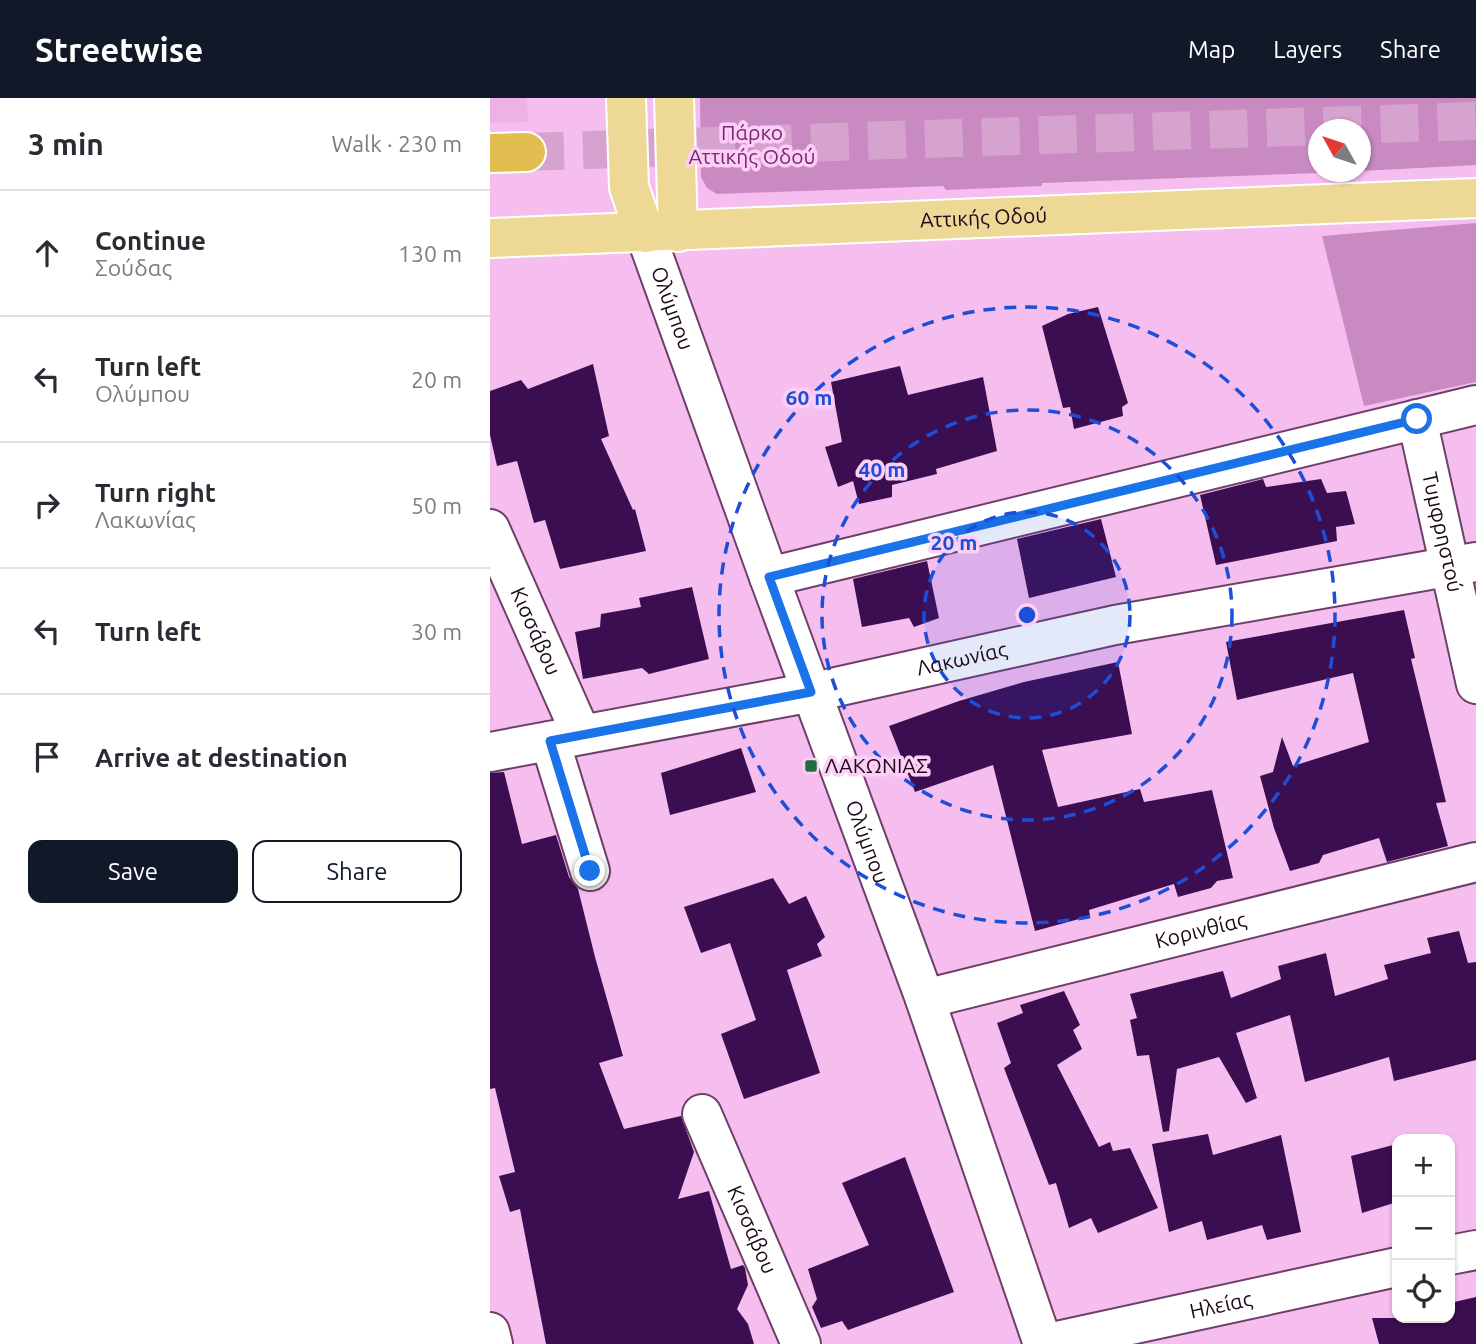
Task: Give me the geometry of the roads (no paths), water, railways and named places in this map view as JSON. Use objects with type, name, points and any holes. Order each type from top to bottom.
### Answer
[{"type":"main road","name":"Ολύμπου","points":[[626,98],[629,187],[661,233]]},
{"type":"main road","points":[[661,233],[674,98]]},
{"type":"main road","name":"Αττικής Οδού","points":[[490,238],[1476,198]]},
{"type":"street","name":"Ολύμπου","points":[[661,233],[769,577],[925,999],[1043,1344]]},
{"type":"street","points":[[769,577],[1476,405]]},
{"type":"street","name":"Τυμφρηστού","points":[[1417,419],[1463,565],[1476,684]]},
{"type":"street","name":"Κισσάβου","points":[[490,529],[565,738],[590,871]]},
{"type":"street","name":"Λακωνίας","points":[[490,752],[811,692],[1115,625],[1463,565]]},
{"type":"street","name":"Κορινθίας","points":[[925,999],[1476,862]]},
{"type":"street","name":"Κισσάβου","points":[[702,1114],[801,1344]]},
{"type":"street","points":[[1455,1254],[1476,1250]]},
{"type":"street","name":"Ηλείας","points":[[1043,1344],[1392,1268]]},
{"type":"street","points":[[490,1332],[493,1344]]},
{"type":"tunnel","points":[[526,152],[1476,121]]},
{"type":"place","name":"ΛΑΚΩΝΙΑΣ","points":[[811,766]]},
{"type":"park label","name":"Πάρκο Αττικής Οδού","points":[[752,145]]}]
